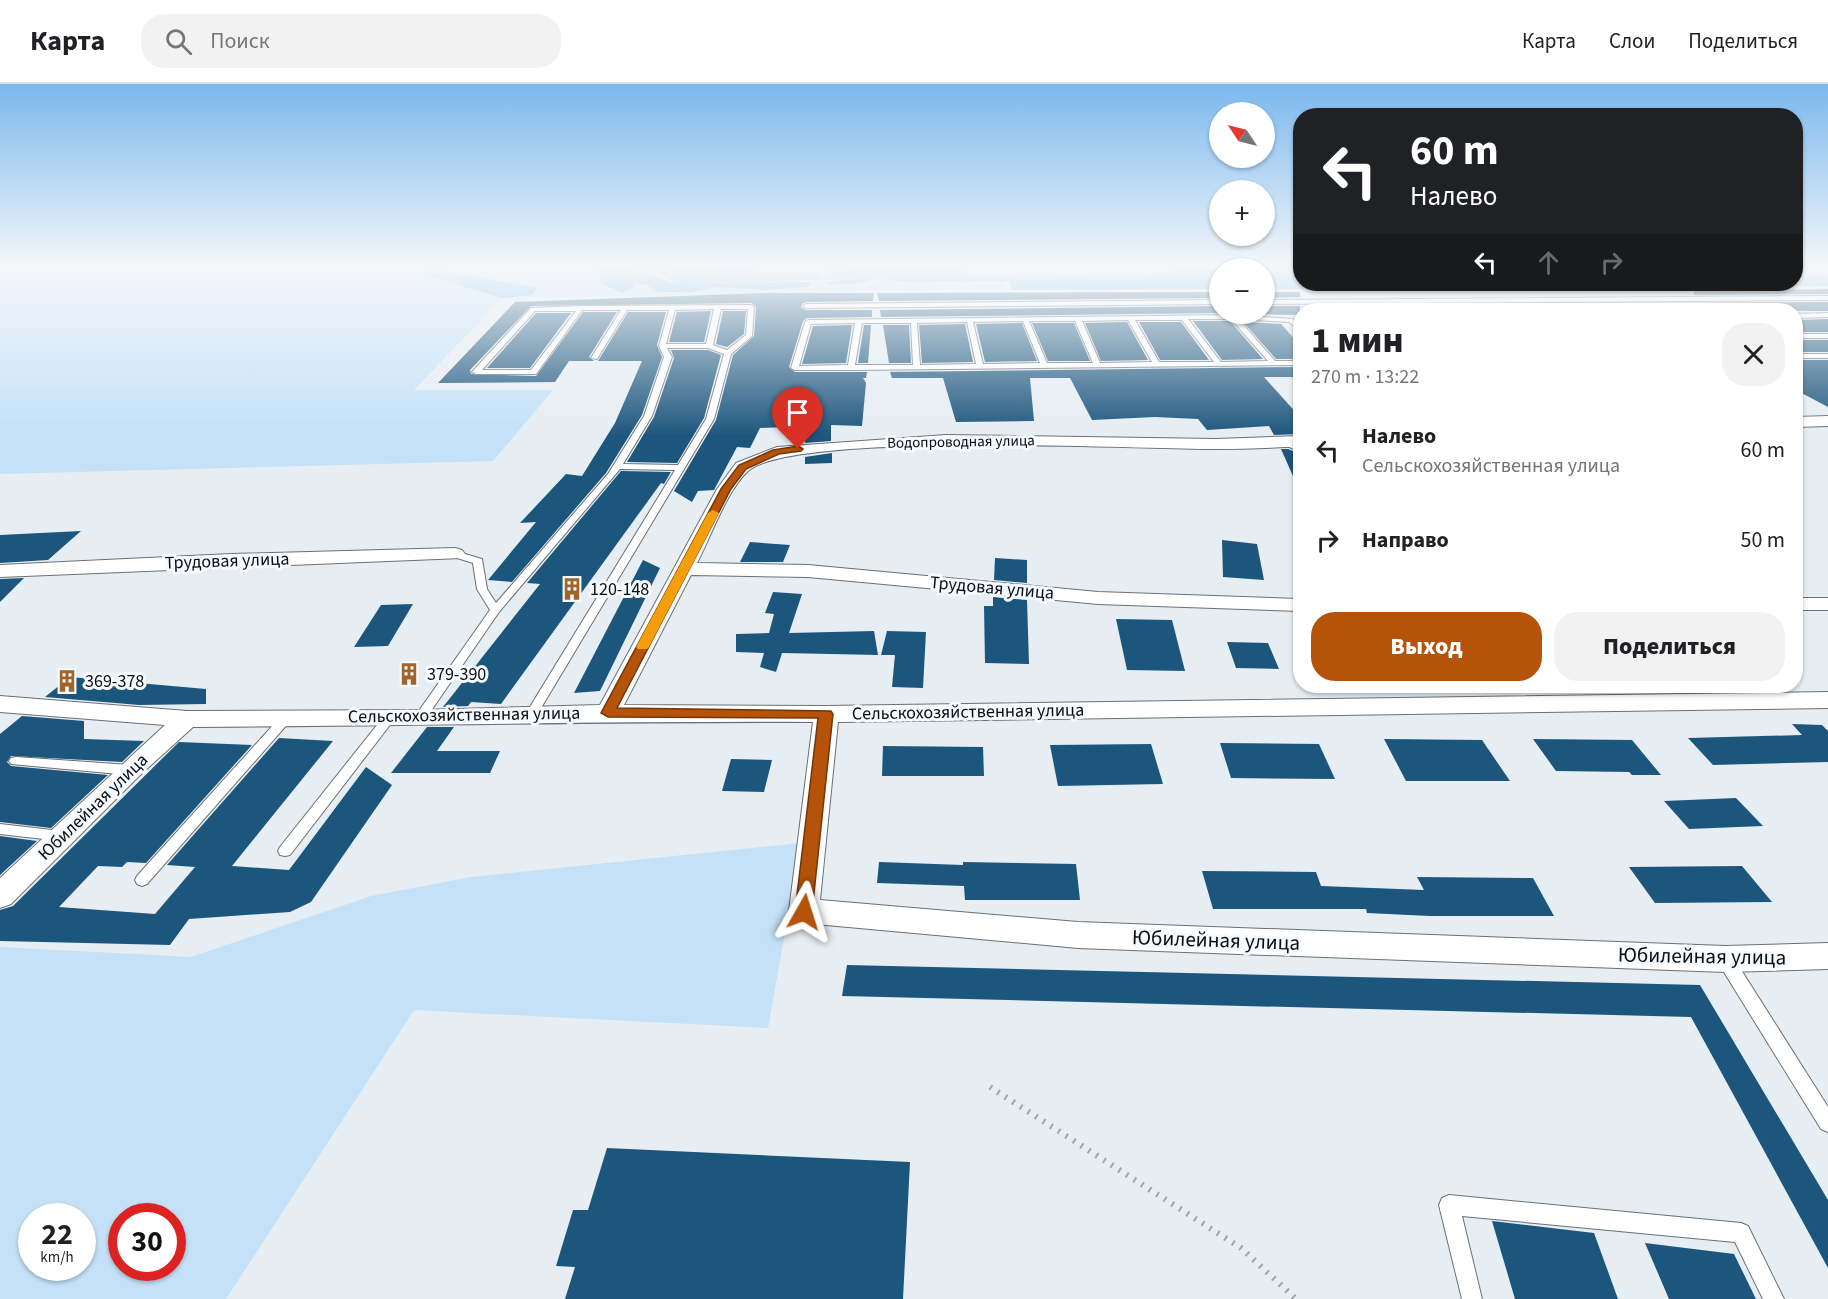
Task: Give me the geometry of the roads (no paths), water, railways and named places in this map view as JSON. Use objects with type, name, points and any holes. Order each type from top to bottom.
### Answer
[{"type":"street","points":[[1803,422],[1828,421]]},
{"type":"street","name":"Водопроводная улица","points":[[608,713],[726,489],[742,467],[777,452],[946,440],[1293,444]]},
{"type":"street","name":"Трудовая улица","points":[[0,571],[231,560],[455,554]]},
{"type":"street","name":"Трудовая улица","points":[[684,568],[808,571],[1098,598],[1293,604]]},
{"type":"street","points":[[1803,604],[1828,604]]},
{"type":"street","name":"Сельскохозяйственная улица","points":[[0,704],[187,719],[420,718],[608,713],[826,714],[1828,700]]},
{"type":"street","name":"Юбилейная улица","points":[[826,714],[804,912],[1078,935],[1725,959],[1828,956]]},
{"type":"street","name":"Юбилейная улица","points":[[0,896],[130,770],[187,719]]},
{"type":"lane","points":[[521,323],[476,372],[533,372],[570,323]]},
{"type":"lane","points":[[595,358],[617,323]]},
{"type":"lane","points":[[420,718],[495,610],[618,466],[648,416],[668,357],[662,346],[668,323]]},
{"type":"lane","points":[[709,346],[714,323]]},
{"type":"lane","points":[[531,715],[710,419],[728,353],[749,336],[750,323]]},
{"type":"lane","points":[[808,323],[795,368],[1293,363]]},
{"type":"lane","points":[[851,368],[859,323]]},
{"type":"lane","points":[[914,323],[917,367]]},
{"type":"lane","points":[[970,323],[980,366]]},
{"type":"lane","points":[[1027,323],[1044,365]]},
{"type":"lane","points":[[1079,323],[1097,365]]},
{"type":"lane","points":[[1133,323],[1156,364]]},
{"type":"lane","points":[[1187,323],[1220,365]]},
{"type":"lane","points":[[1239,324],[1273,363]]},
{"type":"lane","points":[[1803,336],[1828,336]]},
{"type":"lane","points":[[662,346],[709,346],[728,353]]},
{"type":"lane","points":[[1803,356],[1828,356]]},
{"type":"lane","points":[[618,466],[682,468]]},
{"type":"lane","points":[[455,554],[478,561],[482,589],[495,610]]},
{"type":"lane","points":[[142,880],[287,717]]},
{"type":"lane","points":[[285,851],[389,718]]},
{"type":"lane","points":[[16,761],[130,770]]},
{"type":"lane","points":[[0,829],[62,837]]},
{"type":"lane","points":[[1725,959],[1828,1123]]},
{"type":"lane","points":[[1472,1299],[1449,1205],[1741,1233],[1774,1299]]},
{"type":"place","name":"120-148","points":[[572,589]]},
{"type":"place","name":"379-390","points":[[409,674]]},
{"type":"place","name":"369-378","points":[[67,681]]}]
